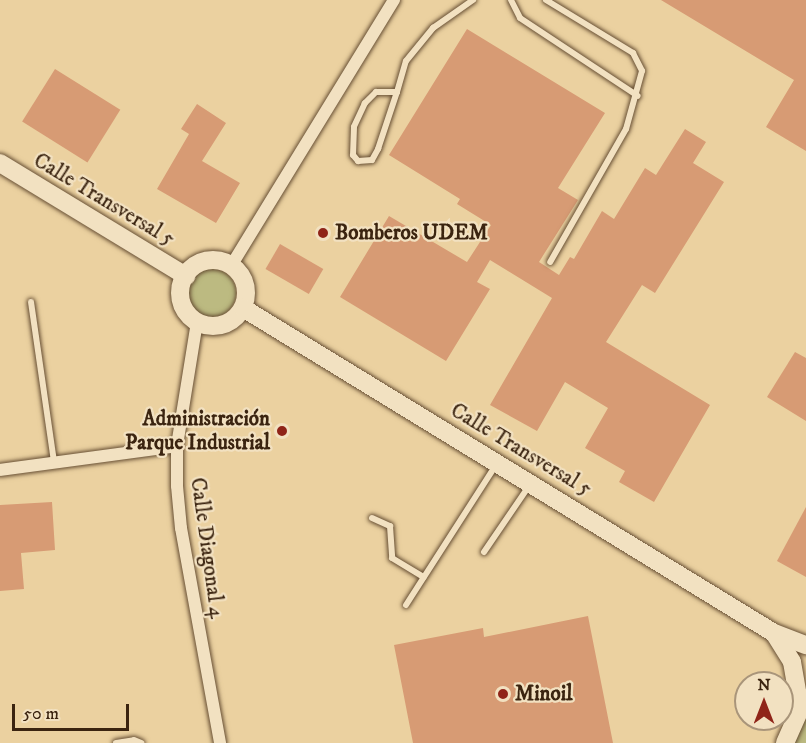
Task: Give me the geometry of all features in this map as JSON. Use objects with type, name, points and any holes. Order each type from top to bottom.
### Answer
[{"type":"main road","name":"Calle Transversal 5","points":[[0,164],[186,276]]},
{"type":"main road","points":[[212,261],[231,266],[246,289],[243,308],[228,323],[218,326],[197,322],[183,306],[180,296],[186,276],[201,263],[212,261]]},
{"type":"main road","name":"Calle Transversal 5","points":[[243,308],[531,482],[774,633],[806,645]]},
{"type":"main road","name":"Calle Transversal 5","points":[[774,633],[792,662],[803,702]]},
{"type":"main road","points":[[785,743],[803,702]]},
{"type":"street","points":[[231,266],[394,0]]},
{"type":"street","name":"Calle Diagonal 4","points":[[197,322],[177,446],[181,528],[220,743]]},
{"type":"street","points":[[0,470],[177,446]]},
{"type":"lane","points":[[397,92],[376,92],[365,103],[354,128],[353,155],[358,161],[372,160],[397,92],[406,61],[433,28],[473,0]]},
{"type":"lane","points":[[511,0],[520,18],[638,96]]},
{"type":"lane","points":[[546,0],[633,53],[642,71],[638,96],[626,129],[550,262]]},
{"type":"lane","points":[[31,302],[54,463]]},
{"type":"lane","points":[[406,605],[498,462]]},
{"type":"lane","points":[[484,552],[531,482]]},
{"type":"lane","points":[[372,518],[390,526],[392,558],[424,577]]},
{"type":"lane","points":[[116,743],[134,740],[141,743]]},
{"type":"shaded area","points":[[212,269],[229,276],[236,293],[229,310],[212,317],[195,310],[188,293],[195,276]]},
{"type":"shaded area","points":[[806,718],[806,743],[794,743]]},
{"type":"building","points":[[661,0],[806,0],[806,151],[766,127],[794,80]]},
{"type":"building","points":[[467,29],[605,113],[558,188],[578,200],[539,262],[559,275],[570,257],[574,259],[602,211],[614,219],[645,168],[656,175],[685,129],[706,142],[693,163],[724,182],[655,293],[642,285],[606,342],[710,405],[654,502],[619,482],[625,471],[585,448],[608,408],[565,382],[537,431],[490,405],[552,298],[490,260],[477,282],[490,289],[446,361],[340,297],[389,216],[467,262],[491,225],[457,204],[460,199],[389,155]]},
{"type":"building","points":[[55,69],[120,110],[87,162],[22,122]]},
{"type":"building","points":[[197,104],[226,123],[202,161],[240,183],[216,223],[157,189],[189,134],[181,129]]},
{"type":"building","points":[[280,244],[323,269],[309,294],[266,269]]},
{"type":"building","points":[[795,352],[806,358],[806,421],[767,397]]},
{"type":"building","points":[[52,502],[55,550],[21,553],[24,589],[0,591],[0,505]]},
{"type":"building","points":[[806,507],[806,577],[777,561]]},
{"type":"building","name":"Minoil","points":[[588,616],[613,743],[413,743],[394,645],[483,628],[484,637]]},
{"type":"place","name":"Bomberos UDEM","points":[[323,233]]},
{"type":"place","name":"Administración Parque Industrial","points":[[282,431]]},
{"type":"place","name":"Minoil","points":[[503,694]]}]
